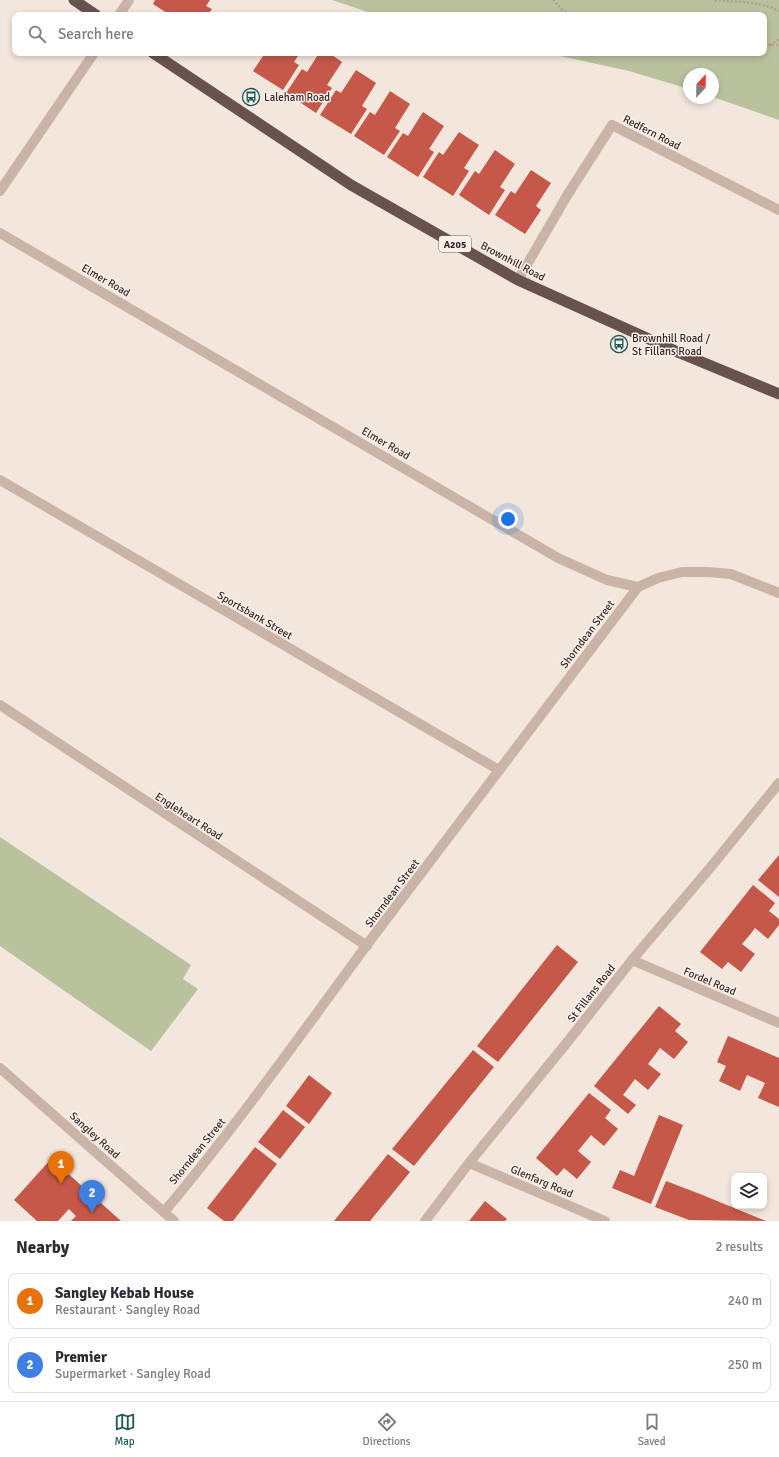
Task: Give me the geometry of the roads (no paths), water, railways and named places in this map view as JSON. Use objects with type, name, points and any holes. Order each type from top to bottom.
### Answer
[{"type":"highway","points":[[74,0],[92,12]]},
{"type":"highway","name":"Brownhill Road","points":[[158,56],[351,185],[518,280],[680,353],[779,394]]},
{"type":"street","points":[[121,12],[129,0]]},
{"type":"street","points":[[0,191],[92,56]]},
{"type":"street","name":"Redfern Road","points":[[518,280],[568,194],[612,125],[779,210]]},
{"type":"street","name":"Elmer Road","points":[[0,233],[558,558],[607,580],[638,587]]},
{"type":"street","name":"Sportsbank Street","points":[[0,480],[499,770]]},
{"type":"street","points":[[638,587],[658,578],[682,572],[708,572],[731,574],[779,593]]},
{"type":"street","name":"Shorndean Street","points":[[164,1212],[203,1166],[276,1070],[367,946],[638,587]]},
{"type":"street","name":"Engleheart Road","points":[[0,705],[367,946]]},
{"type":"street","name":"St Fillans Road","points":[[425,1221],[469,1163],[632,960],[710,868],[779,783]]},
{"type":"street","name":"Fordel Road","points":[[632,960],[779,1023]]},
{"type":"street","name":"Sangley Road","points":[[0,1068],[174,1221]]},
{"type":"street","name":"Glenfarg Road","points":[[469,1163],[605,1221]]},
{"type":"place","name":"Laleham Road","points":[[251,97]]},
{"type":"place","name":"Brownhill Road / St Fillans Road","points":[[619,344]]},
{"type":"place","name":"Sangley Kebab House","points":[[61,1184]]},
{"type":"place","name":"Premier","points":[[92,1213]]}]
